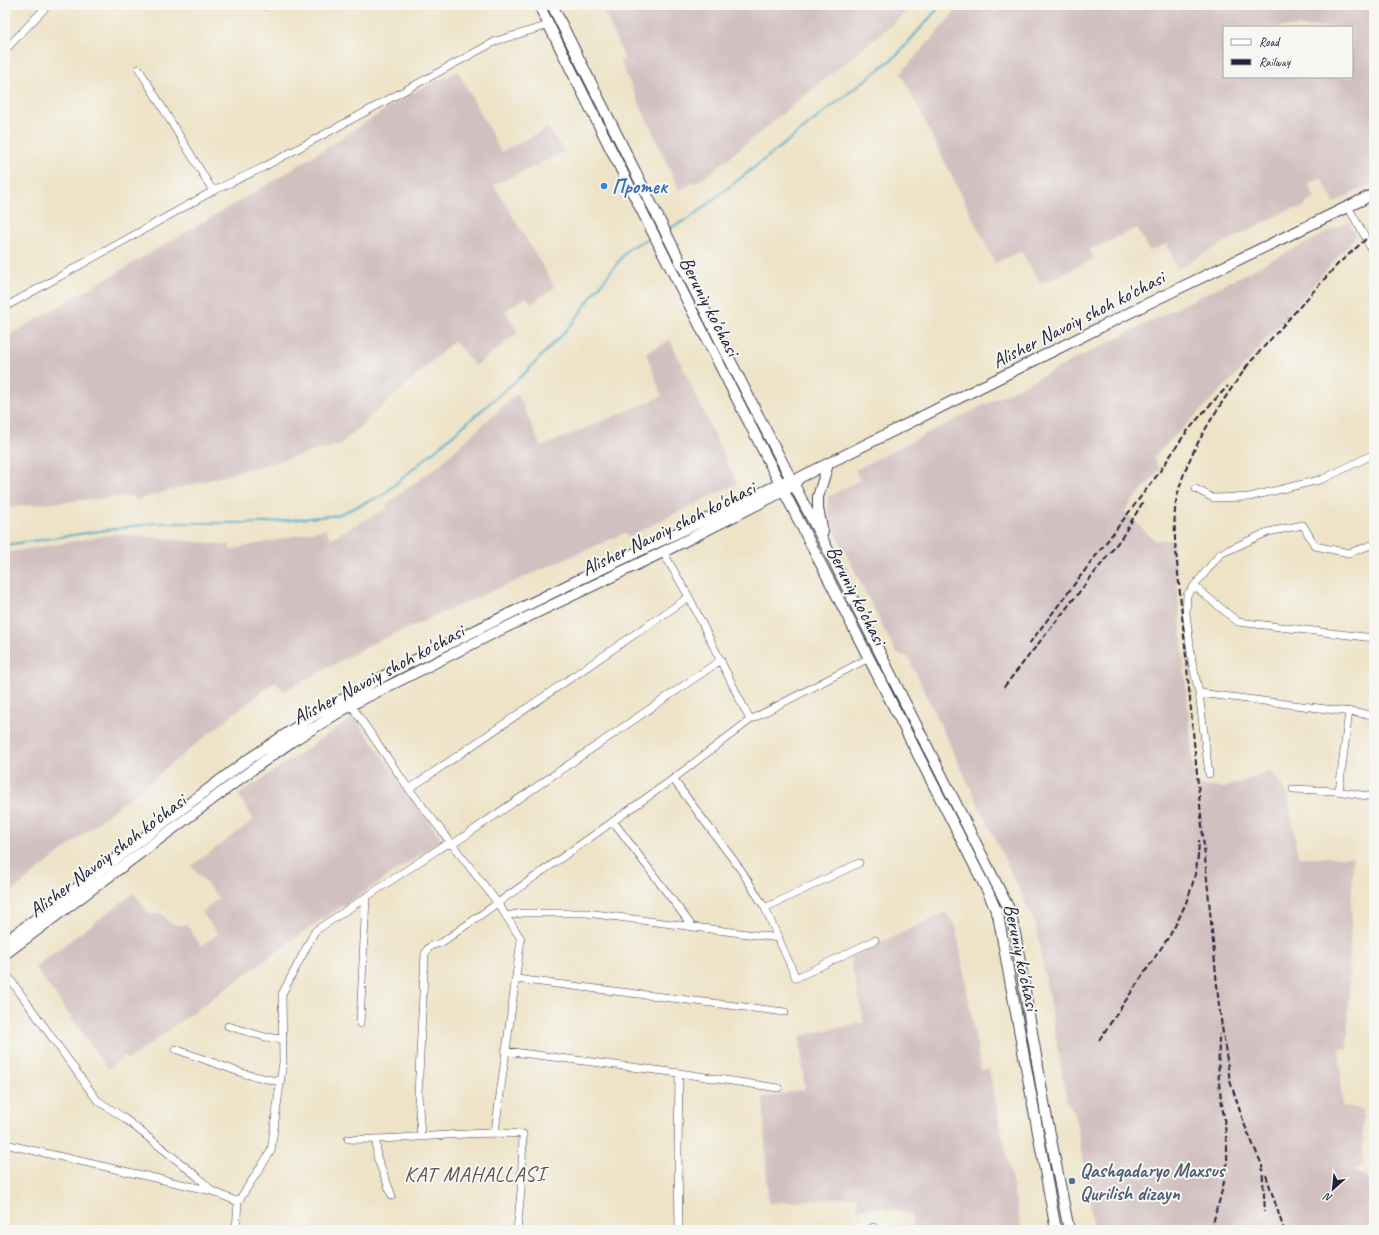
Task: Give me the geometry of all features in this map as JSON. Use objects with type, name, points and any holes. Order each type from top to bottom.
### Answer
[{"type":"main road","name":"Beruniy ko'chasi","points":[[539,5],[670,267],[988,892],[998,915],[1004,938],[1034,1116],[1056,1230]]},
{"type":"main road","name":"Beruniy ko'chasi","points":[[552,5],[680,262],[795,481],[824,542],[1010,911],[1068,1230]]},
{"type":"main road","points":[[612,152],[623,146]]},
{"type":"main road","name":"Alisher Navoiy shoh ko'chasi","points":[[7,944],[243,763],[310,718],[391,672],[795,481],[1155,300],[1374,194]]},
{"type":"main road","points":[[824,542],[818,509],[818,497],[828,464]]},
{"type":"main road","name":"Alisher Navoiy shoh ko'chasi","points":[[7,944],[291,742],[351,705],[494,633],[663,552],[782,487]]},
{"type":"main road","points":[[1034,1116],[1046,1114]]},
{"type":"street","points":[[5,50],[48,5]]},
{"type":"street","points":[[5,306],[213,191],[262,168],[496,41],[549,25]]},
{"type":"street","points":[[139,69],[213,191]]},
{"type":"street","points":[[1348,207],[1366,238],[1374,256]]},
{"type":"street","points":[[1196,489],[1213,498],[1249,497],[1323,479],[1374,454]]},
{"type":"street","points":[[1209,774],[1199,694],[1192,661],[1186,613],[1187,595],[1220,554],[1268,532],[1302,525],[1315,546],[1349,553],[1374,544]]},
{"type":"street","points":[[663,552],[689,597],[750,720]]},
{"type":"street","points":[[1194,586],[1238,622],[1374,638]]},
{"type":"street","points":[[409,789],[689,597]]},
{"type":"street","points":[[421,1136],[418,1094],[425,954],[430,945],[441,943],[673,779],[750,720],[869,658]]},
{"type":"street","points":[[236,1230],[238,1202],[271,1150],[283,1062],[282,994],[315,931],[440,848],[445,845],[453,844],[721,660]]},
{"type":"street","points":[[1199,694],[1374,715]]},
{"type":"street","points":[[351,705],[409,789],[497,902],[521,939],[505,1051],[496,1132]]},
{"type":"street","points":[[1339,791],[1349,711]]},
{"type":"street","points":[[673,779],[741,870],[765,908],[796,978],[875,940]]},
{"type":"street","points":[[1293,789],[1339,791],[1374,797]]},
{"type":"street","points":[[613,821],[692,926]]},
{"type":"street","points":[[765,908],[859,863]]},
{"type":"street","points":[[360,1024],[366,897]]},
{"type":"street","points":[[506,916],[522,913],[587,913],[779,938]]},
{"type":"street","points":[[5,972],[97,1100],[124,1118],[198,1177],[212,1191]]},
{"type":"street","points":[[516,979],[785,1012]]},
{"type":"street","points":[[228,1026],[265,1037],[282,1039]]},
{"type":"street","points":[[175,1049],[245,1074],[281,1082]]},
{"type":"street","points":[[505,1051],[679,1073],[778,1088]]},
{"type":"street","points":[[679,1073],[679,1230]]},
{"type":"street","points":[[348,1140],[376,1140],[496,1132],[522,1134],[517,1230]]},
{"type":"street","points":[[376,1140],[377,1157],[392,1196]]},
{"type":"street","points":[[5,1144],[212,1191],[238,1202]]},
{"type":"shaded area","points":[[601,5],[913,5],[895,22],[705,177],[679,190],[620,61],[625,59]]},
{"type":"shaded area","points":[[961,5],[1374,5],[1374,182],[1334,203],[1321,177],[1308,184],[1315,198],[1306,202],[1302,208],[1294,208],[1280,214],[1177,269],[1167,244],[1149,251],[1137,228],[1090,250],[1094,259],[1041,284],[1021,251],[995,263],[901,73]]},
{"type":"shaded area","points":[[458,71],[501,152],[548,128],[565,152],[494,185],[555,287],[532,303],[526,297],[505,311],[518,333],[475,366],[454,341],[341,444],[135,500],[132,496],[29,505],[5,509],[5,338],[277,179],[410,94]]},
{"type":"shaded area","points":[[1348,222],[1356,236],[1234,377],[1153,458],[1160,469],[1124,511],[1155,540],[1173,540],[1195,785],[1224,788],[1271,771],[1288,794],[1298,857],[1353,857],[1347,1049],[1340,1049],[1342,1106],[1363,1109],[1363,1165],[1352,1170],[1374,1183],[1374,1230],[1094,1230],[1075,1113],[1067,1102],[1036,925],[908,657],[896,653],[828,518],[828,497],[860,480],[855,470]]},
{"type":"shaded area","points":[[670,340],[737,483],[628,537],[625,533],[376,642],[284,691],[275,681],[6,896],[5,895],[5,553],[117,534],[230,545],[230,550],[325,529],[331,538],[387,508],[386,504],[438,466],[518,394],[541,447],[662,396],[646,353]]},
{"type":"shaded area","points":[[354,717],[442,840],[302,933],[128,1060],[125,1056],[108,1069],[35,967],[134,893],[149,914],[162,914],[170,923],[183,926],[186,924],[201,946],[218,934],[202,912],[219,898],[191,866],[254,820],[238,795]]},
{"type":"shaded area","points":[[946,912],[956,927],[981,1070],[989,1069],[1022,1230],[913,1230],[911,1214],[879,1207],[858,1210],[857,1197],[768,1203],[763,1098],[805,1089],[800,1036],[864,1022],[850,957]]},
{"type":"green space","points":[[264,5],[282,5],[268,13]]},
{"type":"waterway","points":[[668,229],[690,218],[897,55],[941,5]]},
{"type":"waterway","points":[[5,545],[154,523],[262,523],[338,515],[383,495],[526,372],[572,324],[629,248],[652,237]]},
{"type":"railway","points":[[1245,368],[1337,265],[1374,232]]},
{"type":"railway","points":[[1248,365],[1214,415],[1193,453],[1185,472],[1178,491],[1175,510],[1175,541],[1219,1006],[1230,1081],[1245,1126],[1262,1165],[1265,1211]]},
{"type":"railway","points":[[1029,644],[1158,474],[1185,434],[1228,386]]},
{"type":"railway","points":[[1004,687],[1122,537],[1144,500]]},
{"type":"railway","points":[[1099,1040],[1170,935],[1182,912],[1191,889],[1197,866],[1199,840]]},
{"type":"railway","points":[[1211,1230],[1223,1188],[1227,1162],[1226,1132],[1219,1083],[1219,1034]]},
{"type":"railway","points":[[1266,1175],[1284,1230]]},
{"type":"place","name":"Протек","points":[[604,186]]},
{"type":"place","name":"Qashqadaryo Maxsus Qurilish dizayn","points":[[1072,1181]]},
{"type":"district","name":"KAT MAHALLASI","points":[[475,1174]]}]
